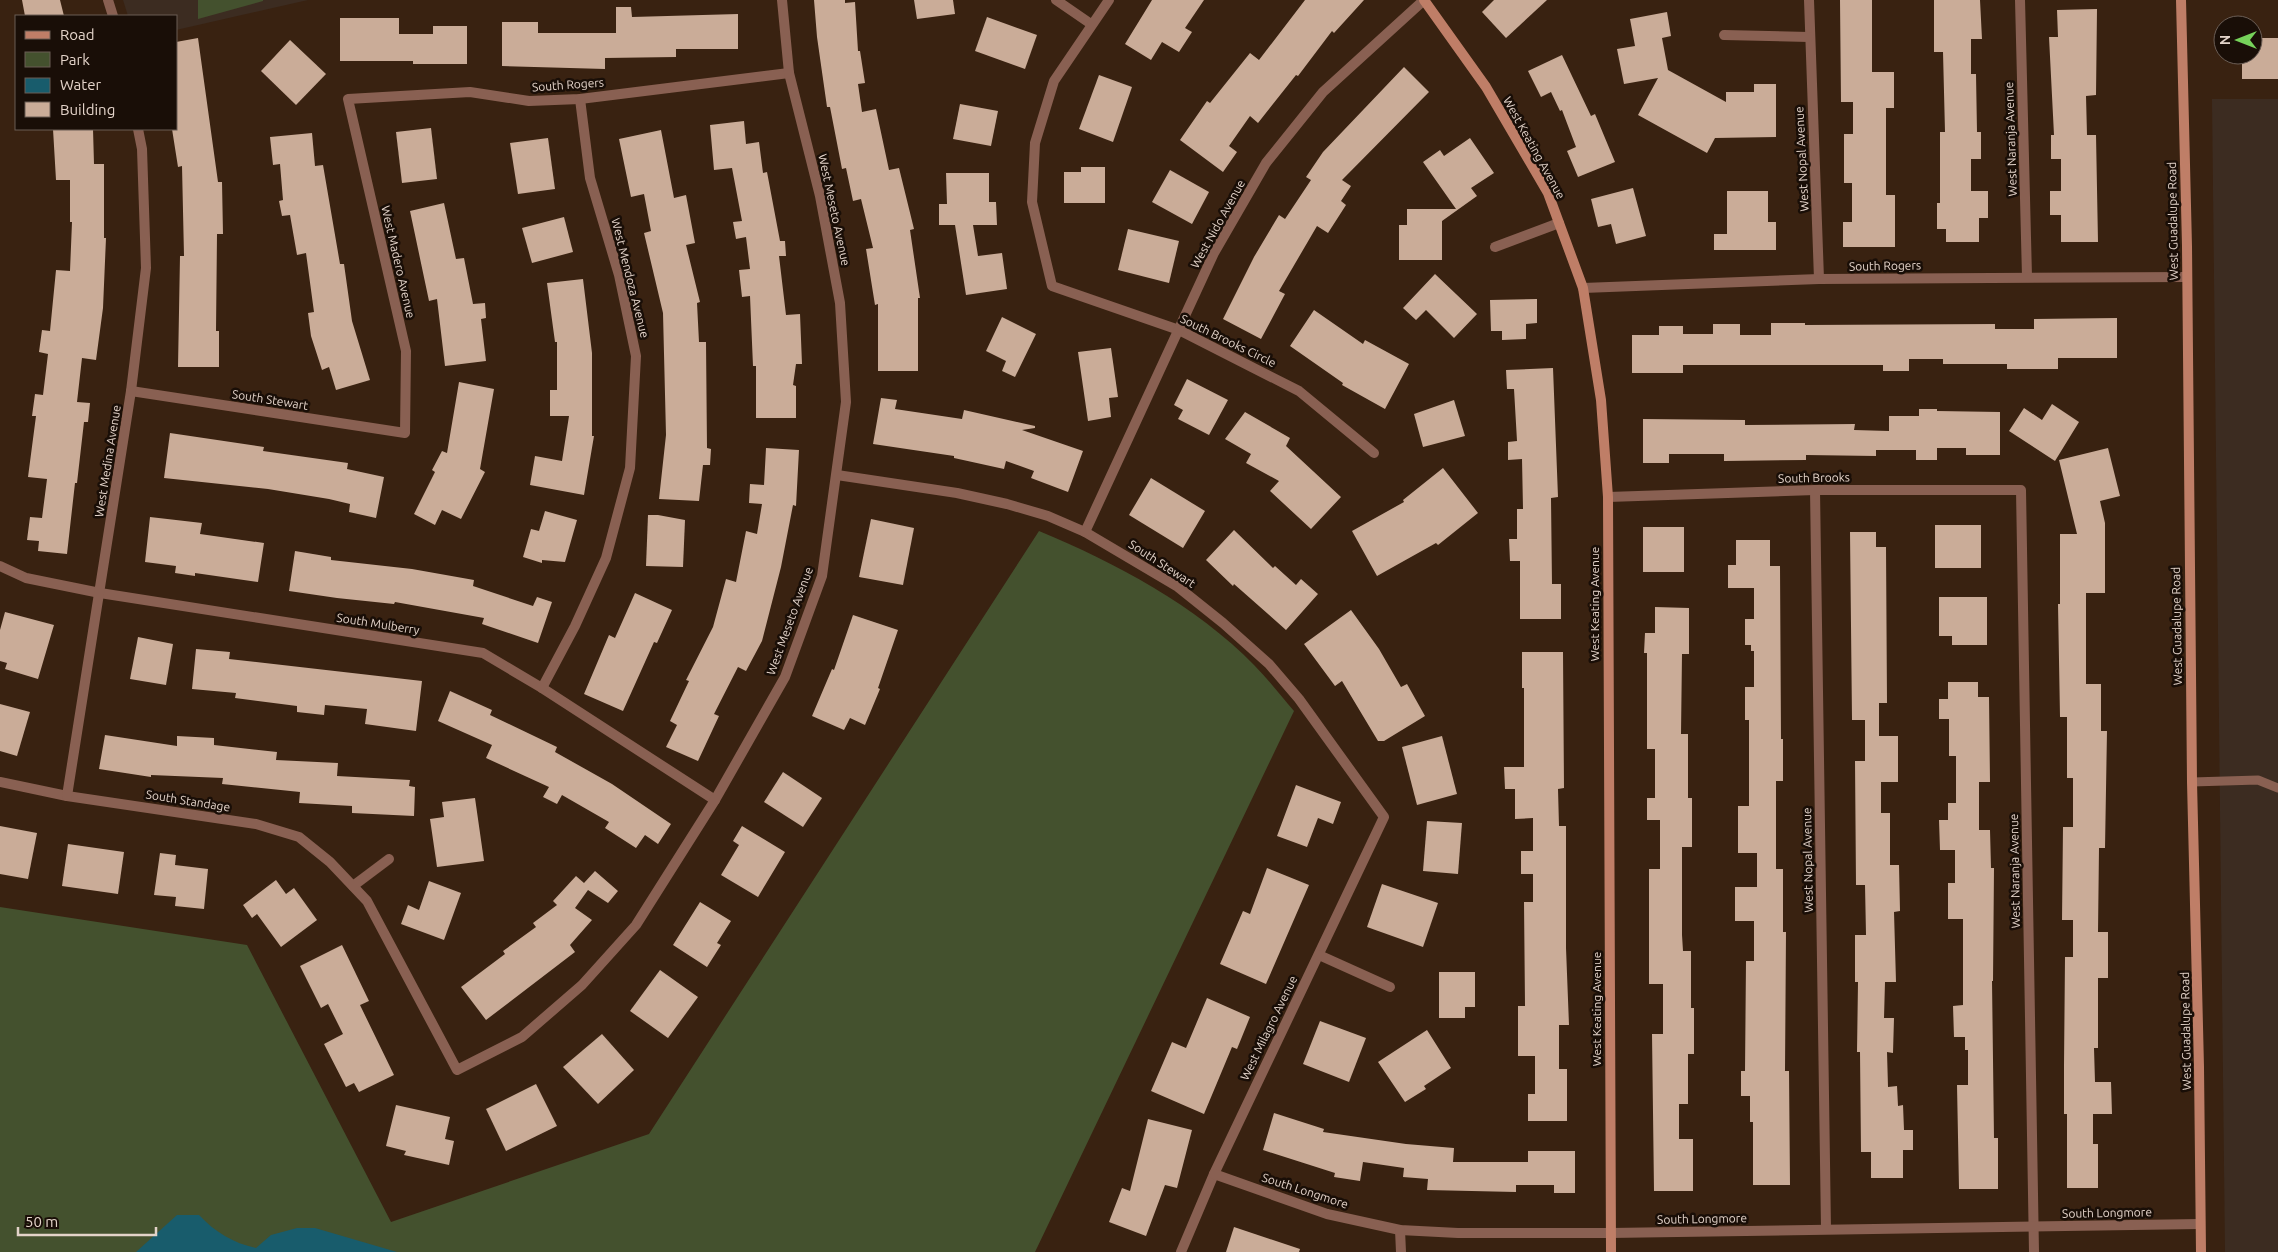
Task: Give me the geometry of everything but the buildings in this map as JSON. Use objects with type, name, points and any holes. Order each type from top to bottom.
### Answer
[{"type":"street","points":[[108,0],[113,15]]},
{"type":"street","name":"West Meseto Avenue","points":[[457,1070],[522,1038],[582,985],[636,925],[715,800],[785,677],[822,576],[846,402],[840,303],[820,196],[790,73],[782,0]]},
{"type":"street","points":[[1056,0],[1091,24],[1109,0]]},
{"type":"street","name":"West Keating Avenue","points":[[1424,0],[1486,87],[1548,194],[1583,288],[1601,400],[1608,497],[1611,1252]]},
{"type":"street","name":"West Nido Avenue","points":[[1085,532],[1214,253],[1266,163],[1323,92],[1424,0]]},
{"type":"street","name":"West Nopal Avenue","points":[[1809,0],[1820,280]]},
{"type":"street","name":"West Naranja Avenue","points":[[2020,0],[2027,277]]},
{"type":"street","name":"West Guadalupe Road","points":[[2181,0],[2187,278],[2192,782],[2199,1067],[2201,1252]]},
{"type":"street","name":"South Brooks Circle","points":[[1091,24],[1054,81],[1034,143],[1032,202],[1052,286],[1179,330],[1299,391],[1374,453]]},
{"type":"street","points":[[1724,35],[1809,37]]},
{"type":"street","name":"South Rogers","points":[[348,99],[470,92],[529,101],[580,99],[790,73]]},
{"type":"street","name":"West Madero Avenue","points":[[348,99],[406,351],[405,433]]},
{"type":"street","name":"West Mendoza Avenue","points":[[542,688],[575,626],[606,558],[630,468],[636,356],[619,275],[590,178],[580,99]]},
{"type":"street","name":"West Medina Avenue","points":[[68,796],[131,391],[146,268],[142,149],[138,130]]},
{"type":"street","points":[[1495,247],[1559,223]]},
{"type":"street","name":"South Rogers","points":[[1583,288],[1820,280],[2027,277],[2187,278]]},
{"type":"street","name":"South Stewart","points":[[131,391],[405,433]]},
{"type":"street","name":"South Stewart","points":[[837,475],[957,493],[1048,516],[1085,532],[1178,587],[1223,623],[1269,664],[1298,699],[1384,818]]},
{"type":"street","name":"West Nopal Avenue","points":[[1816,490],[1826,1229]]},
{"type":"street","name":"South Brooks","points":[[1608,497],[1816,490],[2021,490]]},
{"type":"street","name":"West Naranja Avenue","points":[[2021,490],[2034,1252]]},
{"type":"street","name":"South Mulberry","points":[[0,566],[26,578],[100,593],[483,653],[542,688],[715,800]]},
{"type":"street","name":"South Standage","points":[[0,782],[68,796],[256,824],[299,838],[330,862],[367,901],[457,1070]]},
{"type":"street","name":"West Milagro Avenue","points":[[1181,1252],[1214,1174],[1384,818]]},
{"type":"street","points":[[353,886],[389,859]]},
{"type":"street","points":[[1319,955],[1390,987]]},
{"type":"street","name":"South Longmore","points":[[1214,1174],[1327,1214],[1400,1230],[1458,1233],[1610,1233],[2200,1224]]},
{"type":"street","points":[[1400,1230],[1401,1252]]},
{"type":"lane","points":[[2192,782],[2258,780],[2278,788]]},
{"type":"shaded area","points":[[123,0],[308,0],[178,30],[178,15],[128,15]]},
{"type":"shaded area","points":[[2212,99],[2278,99],[2278,1252],[2225,1252]]},
{"type":"green space","points":[[198,0],[263,0],[263,1],[198,19]]},
{"type":"green space","points":[[1039,531],[1125,571],[1181,605],[1231,644],[1259,670],[1294,711],[1035,1252],[0,1252],[0,907],[247,945],[391,1222],[649,1134]]},
{"type":"water","points":[[177,1215],[199,1215],[211,1227],[225,1236],[256,1248],[271,1235],[297,1228],[315,1228],[397,1252],[136,1252]]}]
